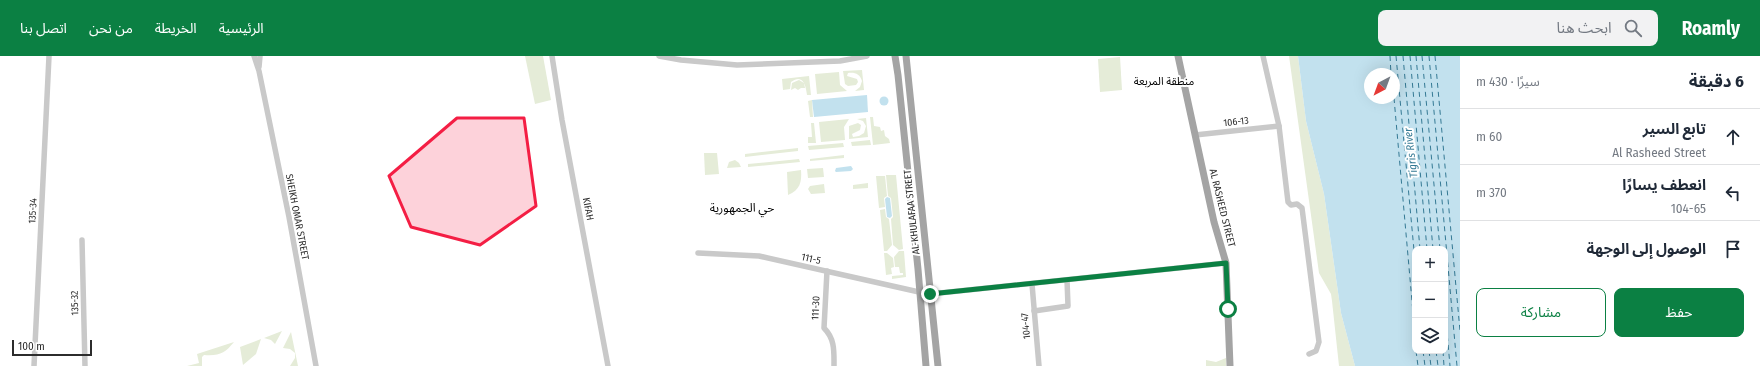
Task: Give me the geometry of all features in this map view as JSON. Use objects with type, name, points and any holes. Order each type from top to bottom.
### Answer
[{"type":"main road","name":"AL-KHULAFAA STREET","points":[[894,56],[899,82],[926,366]]},
{"type":"main road","name":"AL-KHULAFAA STREET","points":[[906,56],[938,366]]},
{"type":"main road","name":"AL RASHEED STREET","points":[[1178,56],[1195,135],[1226,263],[1230,366]]},
{"type":"street","name":"135-34","points":[[34,366],[49,56]]},
{"type":"street","name":"SHEIKH OMAR STREET","points":[[254,56],[259,71],[289,217],[316,366]]},
{"type":"street","name":"SHEIKH OMAR STREET","points":[[259,71],[260,56]]},
{"type":"street","name":"KIFAH","points":[[552,56],[562,120],[608,366]]},
{"type":"street","points":[[659,56],[688,61],[736,65],[840,60],[867,56]]},
{"type":"street","points":[[1263,56],[1279,126],[1288,202],[1291,205],[1297,204],[1302,208],[1319,342],[1316,351],[1309,354]]},
{"type":"street","name":"106-13","points":[[1195,135],[1279,126]]},
{"type":"street","name":"135-32","points":[[82,240],[84,366]]},
{"type":"street","name":"111-5","points":[[698,253],[759,256],[919,292]]},
{"type":"street","points":[[930,294],[1226,263]]},
{"type":"street","name":"111-30","points":[[827,271],[824,328],[833,340],[834,366]]},
{"type":"street","points":[[1034,311],[1068,306],[1067,280]]},
{"type":"street","name":"104-47","points":[[1032,284],[1039,366]]},
{"type":"highlighted area","points":[[457,118],[524,118],[536,206],[480,245],[411,227],[389,176]]},
{"type":"green space","points":[[525,56],[543,56],[551,100],[535,104]]},
{"type":"green space","points":[[1289,56],[1298,56],[1306,121],[1324,194],[1341,313],[1355,366],[1339,366],[1331,294],[1319,273]]},
{"type":"green space","points":[[1120,57],[1122,90],[1100,92],[1098,59]]},
{"type":"green space","points":[[862,70],[864,90],[855,91],[860,87],[862,81],[859,75],[855,73],[848,73],[847,76],[857,79],[858,82],[856,85],[848,86],[845,84],[843,71]]},
{"type":"green space","points":[[839,72],[840,85],[847,91],[817,94],[815,74]]},
{"type":"green space","points":[[809,76],[811,95],[807,95],[805,85],[798,79],[791,82],[790,89],[783,90],[782,79]]},
{"type":"green space","points":[[799,80],[804,83],[805,88],[798,90],[795,88],[791,90],[792,83]]},
{"type":"green space","points":[[812,100],[813,117],[810,117],[808,101]]},
{"type":"green space","points":[[870,117],[873,117],[874,126],[880,127],[881,131],[884,130],[885,136],[889,139],[890,143],[873,145]]},
{"type":"green space","points":[[866,118],[868,137],[849,139],[849,126],[858,123],[861,125],[860,130],[852,134],[853,137],[859,136],[864,133],[866,126],[863,121],[857,119]]},
{"type":"green space","points":[[849,119],[844,127],[845,140],[821,142],[819,122]]},
{"type":"green space","points":[[811,123],[814,123],[816,143],[808,143],[808,137],[812,137]]},
{"type":"green space","points":[[870,140],[871,145],[852,146],[851,142]]},
{"type":"green space","points":[[843,143],[844,147],[809,150],[808,146]]},
{"type":"green space","points":[[798,148],[798,151],[745,157],[745,154]]},
{"type":"green space","points":[[704,153],[717,153],[719,174],[705,175]]},
{"type":"green space","points":[[844,155],[844,158],[810,161],[810,159]]},
{"type":"green space","points":[[799,159],[800,162],[748,167],[748,164]]},
{"type":"green space","points":[[735,160],[741,167],[727,168],[729,162]]},
{"type":"green space","points":[[823,168],[824,177],[808,178],[807,169]]},
{"type":"green space","points":[[801,170],[801,178],[798,188],[788,195],[787,172]]},
{"type":"green space","points":[[886,175],[896,175],[903,249],[899,250],[893,245],[891,219],[893,217],[891,198],[888,196]]},
{"type":"green space","points":[[876,176],[885,176],[887,196],[884,198],[885,207],[879,208]]},
{"type":"green space","points":[[868,183],[868,188],[853,189],[853,185]]},
{"type":"green space","points":[[824,184],[825,193],[811,194],[808,189],[810,186]]},
{"type":"green space","points":[[885,209],[886,217],[889,219],[892,245],[887,251],[884,251],[880,210]]},
{"type":"green space","points":[[899,251],[904,251],[906,277],[892,279],[892,276],[903,275],[903,273],[900,273],[899,267],[895,267],[894,257]]},
{"type":"green space","points":[[884,253],[887,253],[893,258],[894,267],[891,268],[892,274],[886,275]]},
{"type":"green space","points":[[282,331],[275,344],[271,340],[264,338]]},
{"type":"green space","points":[[291,332],[298,366],[290,366],[295,358],[295,353],[290,349],[283,348]]},
{"type":"green space","points":[[261,339],[256,354],[243,365],[240,347]]},
{"type":"green space","points":[[234,342],[222,353],[204,355],[202,357],[202,366],[187,366],[199,363],[197,354]]},
{"type":"green space","points":[[1226,358],[1226,366],[1206,366],[1206,360],[1216,362]]},
{"type":"water","name":"Tigris River","points":[[1298,56],[1460,56],[1460,366],[1355,366],[1341,313],[1324,194],[1306,121]]},
{"type":"water","points":[[867,95],[868,112],[814,117],[812,100]]},
{"type":"water","points":[[884,96],[889,101],[884,106],[879,101]]},
{"type":"water","points":[[851,166],[853,169],[851,171],[835,171],[836,168]]},
{"type":"water","points":[[887,197],[890,198],[892,216],[890,218],[887,217],[885,199]]},
{"type":"ferry route","points":[[1390,56],[1391,68]]},
{"type":"ferry route","points":[[1396,56],[1414,246]]},
{"type":"ferry route","points":[[1403,56],[1420,246]]},
{"type":"ferry route","points":[[1410,56],[1427,246]]},
{"type":"ferry route","points":[[1416,56],[1433,246]]},
{"type":"ferry route","points":[[1422,56],[1440,246]]},
{"type":"ferry route","points":[[1429,56],[1457,366]]},
{"type":"ferry route","points":[[1435,56],[1460,331]]},
{"type":"ferry route","points":[[1395,104],[1413,318]]},
{"type":"ferry route","points":[[1446,318],[1450,366]]},
{"type":"ferry route","points":[[1416,354],[1418,366]]},
{"type":"ferry route","points":[[1423,354],[1425,366]]},
{"type":"ferry route","points":[[1429,354],[1431,366]]},
{"type":"ferry route","points":[[1436,354],[1438,366]]},
{"type":"ferry route","points":[[1443,354],[1444,366]]},
{"type":"district","name":"منطقة المربعة","points":[[1164,81]]},
{"type":"district","name":"حي الجمهورية","points":[[742,208]]},
{"type":"route","points":[[930,294],[1226,263],[1228,309]]}]
